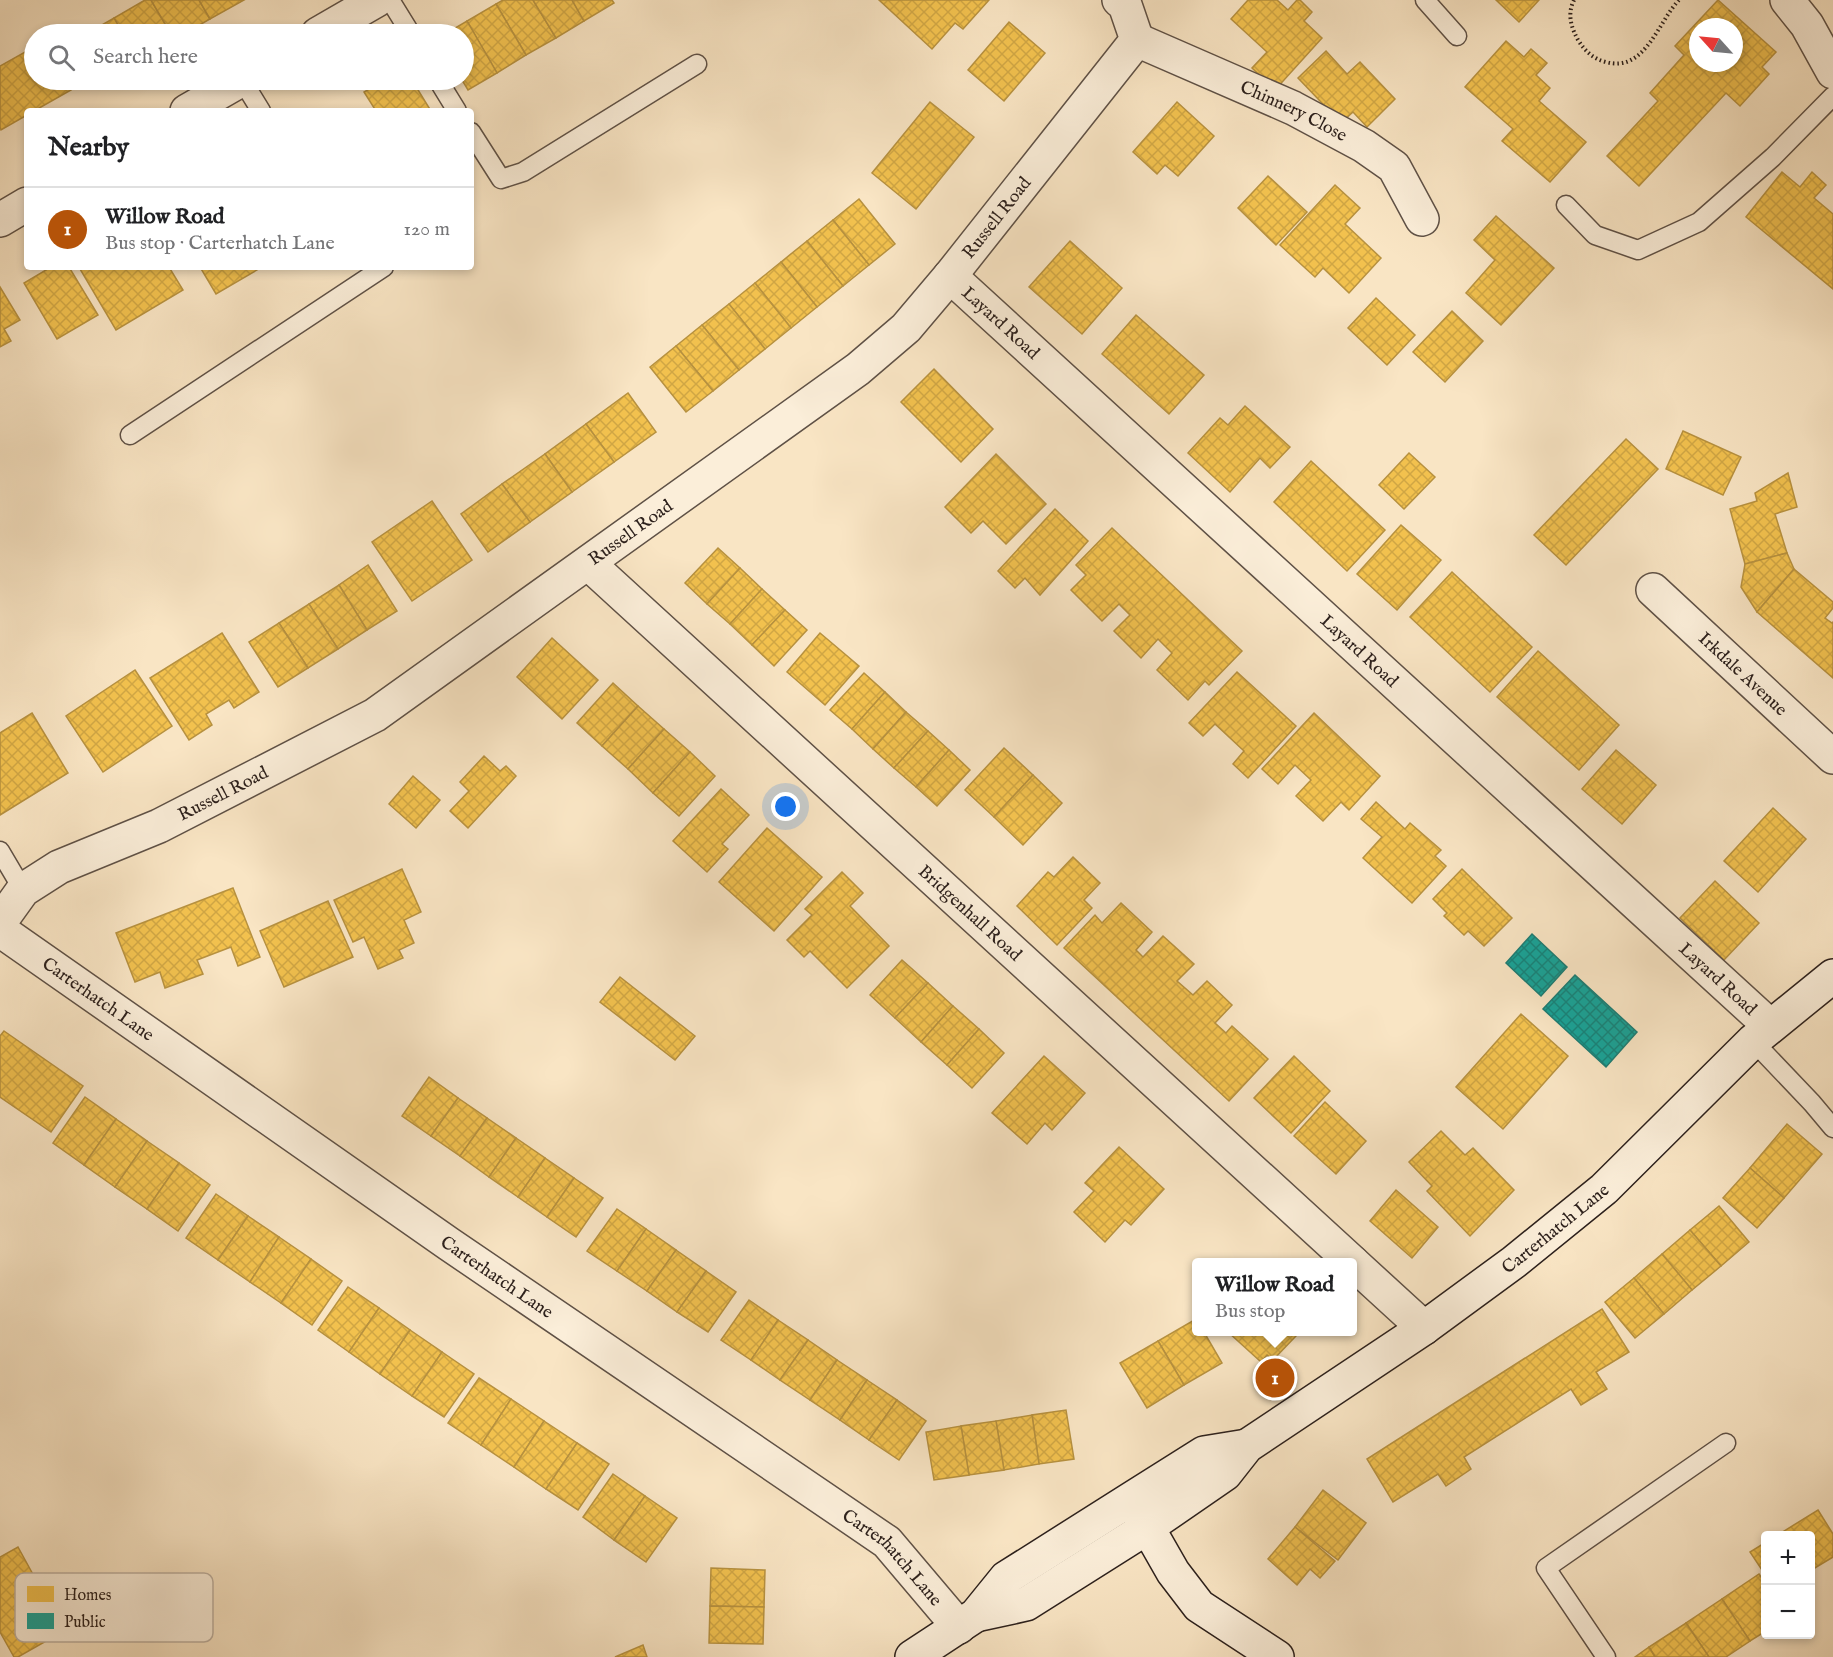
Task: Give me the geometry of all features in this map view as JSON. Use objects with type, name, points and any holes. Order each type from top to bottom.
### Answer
[{"type":"street","points":[[335,24],[377,0]]},
{"type":"street","points":[[1787,0],[1807,25],[1833,72]]},
{"type":"street","points":[[1122,3],[1137,40]]},
{"type":"street","name":"Chinnery Close","points":[[1137,40],[1293,108],[1364,146],[1394,167],[1422,219]]},
{"type":"street","name":"Russell Road","points":[[0,922],[23,890],[59,867],[159,826],[375,715],[858,369],[906,328],[1137,40]]},
{"type":"street","points":[[192,108],[224,90]]},
{"type":"street","points":[[0,220],[24,206]]},
{"type":"street","name":"Layard Road","points":[[950,276],[1761,1033]]},
{"type":"street","name":"Bridgenhall Road","points":[[588,563],[1348,1258]]},
{"type":"street","name":"Irkdale Avenue","points":[[1653,590],[1833,757]]},
{"type":"street","name":"Carterhatch Lane","points":[[0,930],[449,1244],[887,1542],[968,1621]]},
{"type":"street","name":"Carterhatch Lane","points":[[968,1621],[1026,1604],[1148,1527],[1225,1474],[1247,1446],[1424,1328],[1514,1262],[1604,1189],[1761,1033],[1833,976]]},
{"type":"street","name":"Bridgenhall Road","points":[[1357,1267],[1424,1328]]},
{"type":"street","name":"Carterhatch Lane","points":[[968,1621],[1006,1578],[1204,1453],[1247,1446]]},
{"type":"street","points":[[1131,1499],[1173,1572],[1199,1606],[1277,1657]]},
{"type":"street","points":[[912,1657],[968,1621]]},
{"type":"lane","points":[[390,0],[405,24]]},
{"type":"lane","points":[[1425,0],[1457,36]]},
{"type":"lane","points":[[474,137],[501,179],[523,172],[697,64]]},
{"type":"lane","points":[[248,90],[259,108]]},
{"type":"lane","points":[[444,90],[455,108]]},
{"type":"lane","points":[[1566,206],[1594,235],[1638,250],[1699,222],[1773,157],[1833,96]]},
{"type":"lane","points":[[130,435],[359,274]]},
{"type":"lane","points":[[0,851],[23,890]]},
{"type":"lane","points":[[1761,1033],[1833,1128]]},
{"type":"lane","points":[[1606,1657],[1546,1568],[1726,1443]]},
{"type":"path","points":[[1574,0],[1570,25],[1580,43],[1594,59],[1614,64],[1635,59],[1653,39],[1678,0]]},
{"type":"building: Homes","points":[[145,0],[151,0],[165,24],[117,24],[114,18]]},
{"type":"building: Homes","points":[[151,0],[199,0],[210,19],[201,24],[165,24]]},
{"type":"building: Homes","points":[[199,0],[244,0],[210,19]]},
{"type":"building: Homes","points":[[503,0],[533,0],[556,38],[526,55],[496,4]]},
{"type":"building: Homes","points":[[533,0],[572,0],[584,21],[556,38]]},
{"type":"building: Homes","points":[[572,0],[612,0],[614,3],[584,21]]},
{"type":"building: Homes","points":[[879,0],[989,0],[963,29],[955,23],[932,49]]},
{"type":"building: Homes","points":[[1248,0],[1277,0],[1288,10],[1297,0],[1300,0],[1312,12],[1304,21],[1322,38],[1275,90],[1252,68],[1267,52],[1231,19]]},
{"type":"building: Homes","points":[[1496,0],[1539,0],[1519,22]]},
{"type":"building: Homes","points":[[1718,0],[1738,18],[1701,18]]},
{"type":"building: Homes","points":[[496,4],[526,55],[497,73],[474,33],[474,24],[469,24],[467,21]]},
{"type":"building: Homes","points":[[114,18],[117,24],[104,24]]},
{"type":"building: Homes","points":[[1009,22],[1045,53],[1004,101],[968,70]]},
{"type":"building: Homes","points":[[1743,22],[1776,52],[1762,67],[1769,74],[1740,106],[1726,93],[1639,186],[1607,156],[1658,101],[1650,93],[1684,55],[1675,46],[1689,31],[1689,72],[1743,72]]},
{"type":"building: Homes","points":[[474,33],[497,73],[474,86]]},
{"type":"building: Homes","points":[[1506,41],[1524,57],[1531,49],[1547,63],[1536,75],[1550,88],[1539,101],[1586,142],[1550,182],[1502,141],[1513,129],[1465,87]]},
{"type":"building: Homes","points":[[1326,51],[1347,74],[1360,62],[1395,99],[1367,127],[1353,112],[1341,123],[1298,78]]},
{"type":"building: Homes","points":[[24,53],[24,90],[71,90],[39,108],[24,108],[24,117],[1,130],[0,66]]},
{"type":"building: Homes","points":[[368,90],[418,90],[429,108],[374,108],[364,92]]},
{"type":"building: Homes","points":[[930,102],[974,137],[916,209],[872,173]]},
{"type":"building: Homes","points":[[1177,102],[1214,136],[1178,176],[1165,165],[1157,174],[1133,152]]},
{"type":"building: Homes","points":[[1782,172],[1800,187],[1812,172],[1826,185],[1814,198],[1833,214],[1833,289],[1746,217]]},
{"type":"building: Homes","points":[[1268,176],[1307,212],[1276,245],[1238,208]]},
{"type":"building: Homes","points":[[1335,185],[1360,208],[1345,224],[1381,258],[1349,293],[1323,268],[1315,277],[1280,245]]},
{"type":"building: Homes","points":[[859,199],[895,244],[869,265],[833,220]]},
{"type":"building: Homes","points":[[1496,216],[1554,268],[1501,325],[1466,293],[1495,260],[1474,240]]},
{"type":"building: Homes","points":[[833,220],[869,265],[843,286],[807,241]]},
{"type":"building: Homes","points":[[807,241],[843,286],[817,307],[781,262]]},
{"type":"building: Homes","points":[[1070,241],[1122,288],[1082,334],[1029,287]]},
{"type":"building: Homes","points":[[781,262],[817,307],[791,328],[755,283]]},
{"type":"building: Homes","points":[[46,270],[71,270],[98,315],[57,339],[24,283]]},
{"type":"building: Homes","points":[[81,270],[171,270],[183,290],[116,330]]},
{"type":"building: Homes","points":[[202,270],[257,270],[216,294]]},
{"type":"building: Homes","points":[[755,283],[791,328],[765,349],[729,304]]},
{"type":"building: Homes","points":[[0,287],[20,320],[4,329],[11,341],[0,347]]},
{"type":"building: Homes","points":[[1376,298],[1415,335],[1387,365],[1348,328]]},
{"type":"building: Homes","points":[[729,304],[765,349],[739,370],[702,325]]},
{"type":"building: Homes","points":[[1452,311],[1483,341],[1445,382],[1413,352]]},
{"type":"building: Homes","points":[[1136,315],[1204,375],[1169,414],[1102,354]]},
{"type":"building: Homes","points":[[702,325],[739,370],[713,391],[676,346]]},
{"type":"building: Homes","points":[[676,346],[713,391],[686,412],[650,367]]},
{"type":"building: Homes","points":[[934,369],[993,429],[961,462],[901,402]]},
{"type":"building: Homes","points":[[628,393],[656,432],[614,462],[586,424]]},
{"type":"building: Homes","points":[[1245,406],[1290,447],[1270,468],[1260,458],[1230,492],[1188,453],[1220,418],[1228,425]]},
{"type":"building: Homes","points":[[586,424],[614,462],[572,492],[545,454]]},
{"type":"building: Homes","points":[[1683,431],[1741,457],[1723,495],[1666,469]]},
{"type":"building: Homes","points":[[1626,439],[1658,469],[1566,565],[1534,535]]},
{"type":"building: Homes","points":[[1409,453],[1435,477],[1404,509],[1379,485]]},
{"type":"building: Homes","points":[[545,454],[572,492],[530,522],[502,484]]},
{"type":"building: Homes","points":[[996,454],[1046,504],[1006,544],[983,521],[971,533],[945,507]]},
{"type":"building: Homes","points":[[1311,461],[1385,530],[1347,571],[1274,502]]},
{"type":"building: Homes","points":[[1788,473],[1797,507],[1775,514],[1787,553],[1745,564],[1730,509],[1757,501],[1755,493]]},
{"type":"building: Homes","points":[[502,484],[530,522],[488,552],[461,514]]},
{"type":"building: Homes","points":[[432,501],[472,560],[412,601],[372,542]]},
{"type":"building: Homes","points":[[1055,509],[1088,541],[1040,595],[1025,578],[1015,588],[998,571]]},
{"type":"building: Homes","points":[[1401,525],[1441,560],[1397,610],[1357,574]]},
{"type":"building: Homes","points":[[1112,528],[1242,651],[1209,685],[1205,681],[1188,700],[1157,670],[1172,653],[1158,639],[1141,658],[1114,631],[1130,615],[1119,604],[1102,621],[1071,590],[1086,575],[1076,565]]},
{"type":"building: Homes","points":[[718,548],[740,568],[707,604],[685,583]]},
{"type":"building: Homes","points":[[1787,553],[1794,569],[1757,612],[1741,587],[1745,564]]},
{"type":"building: Homes","points":[[368,565],[397,611],[367,630],[339,585]]},
{"type":"building: Homes","points":[[740,568],[762,589],[730,624],[707,604]]},
{"type":"building: Homes","points":[[1794,569],[1833,602],[1833,608],[1825,618],[1833,622],[1833,678],[1757,612]]},
{"type":"building: Homes","points":[[1452,572],[1532,647],[1490,692],[1410,617]]},
{"type":"building: Homes","points":[[339,585],[367,630],[338,649],[309,604]]},
{"type":"building: Homes","points":[[762,589],[785,610],[752,645],[730,624]]},
{"type":"building: Homes","points":[[309,604],[338,649],[308,668],[279,623]]},
{"type":"building: Homes","points":[[785,610],[807,630],[774,666],[752,645]]},
{"type":"building: Homes","points":[[279,623],[308,668],[278,687],[249,642]]},
{"type":"building: Homes","points":[[222,633],[259,692],[234,708],[229,700],[206,714],[212,725],[189,740],[150,678]]},
{"type":"building: Homes","points":[[820,633],[859,666],[825,705],[787,672]]},
{"type":"building: Homes","points":[[552,638],[598,680],[562,719],[517,677]]},
{"type":"building: Homes","points":[[1538,651],[1619,725],[1579,770],[1497,697]]},
{"type":"building: Homes","points":[[135,670],[172,726],[103,772],[66,716]]},
{"type":"building: Homes","points":[[1237,672],[1296,726],[1248,778],[1233,764],[1244,751],[1215,724],[1203,736],[1189,723]]},
{"type":"building: Homes","points":[[864,673],[885,692],[852,729],[830,710]]},
{"type":"building: Homes","points":[[613,683],[638,706],[602,746],[577,723]]},
{"type":"building: Homes","points":[[885,692],[906,712],[873,749],[852,729]]},
{"type":"building: Homes","points":[[638,706],[664,729],[628,769],[602,746]]},
{"type":"building: Homes","points":[[906,712],[928,731],[894,768],[873,749]]},
{"type":"building: Homes","points":[[32,713],[68,773],[0,815],[0,733]]},
{"type":"building: Homes","points":[[1314,713],[1380,776],[1349,810],[1341,802],[1323,821],[1296,796],[1311,780],[1295,765],[1278,784],[1262,769]]},
{"type":"building: Homes","points":[[664,729],[690,752],[653,793],[628,769]]},
{"type":"building: Homes","points":[[928,731],[949,750],[916,787],[894,768]]},
{"type":"building: Homes","points":[[1004,748],[1033,775],[994,817],[965,790]]},
{"type":"building: Homes","points":[[949,750],[970,770],[937,806],[916,787]]},
{"type":"building: Homes","points":[[1616,750],[1656,785],[1622,824],[1582,789]]},
{"type":"building: Homes","points":[[690,752],[715,776],[679,816],[653,793]]},
{"type":"building: Homes","points":[[484,756],[500,771],[506,766],[516,776],[468,828],[450,811],[469,791],[460,782]]},
{"type":"building: Homes","points":[[1033,775],[1062,803],[1023,845],[994,817]]},
{"type":"building: Homes","points":[[413,776],[440,800],[416,828],[389,804]]},
{"type":"building: Homes","points":[[721,789],[749,815],[722,844],[728,849],[707,872],[673,841]]},
{"type":"building: Homes","points":[[1376,802],[1405,829],[1410,823],[1441,850],[1435,856],[1446,866],[1412,903],[1363,858],[1382,837],[1361,819]]},
{"type":"building: Homes","points":[[1773,808],[1806,839],[1758,892],[1724,861]]},
{"type":"building: Homes","points":[[767,828],[822,877],[774,931],[719,882]]},
{"type":"building: Homes","points":[[1073,857],[1100,883],[1084,900],[1092,908],[1057,945],[1017,906],[1048,872],[1054,877]]},
{"type":"building: Homes","points":[[402,869],[421,912],[404,920],[414,943],[399,950],[403,958],[378,969],[364,937],[353,942],[334,900]]},
{"type":"building: Homes","points":[[1462,869],[1512,918],[1484,946],[1468,931],[1464,935],[1444,916],[1447,913],[1433,899]]},
{"type":"building: Homes","points":[[842,872],[863,893],[850,906],[889,946],[847,988],[810,951],[804,957],[787,940],[812,915],[805,909]]},
{"type":"building: Homes","points":[[1715,881],[1759,923],[1724,960],[1680,918]]},
{"type":"building: Homes","points":[[233,888],[260,957],[238,966],[231,947],[197,960],[203,974],[165,988],[160,972],[135,982],[116,933]]},
{"type":"building: Homes","points":[[328,901],[353,957],[284,987],[260,931]]},
{"type":"building: Homes","points":[[1121,903],[1152,932],[1136,950],[1143,957],[1163,936],[1194,964],[1177,981],[1193,995],[1207,981],[1232,1005],[1215,1023],[1226,1033],[1232,1026],[1268,1059],[1229,1101],[1064,948],[1095,915],[1102,923]]},
{"type":"building: Homes","points":[[902,960],[928,983],[895,1018],[870,995]]},
{"type":"building: Homes","points":[[620,977],[695,1036],[675,1060],[600,1002]]},
{"type":"building: Homes","points":[[928,983],[953,1006],[921,1042],[895,1018]]},
{"type":"building: Homes","points":[[953,1006],[979,1029],[947,1065],[921,1042]]},
{"type":"building: Homes","points":[[1521,1014],[1568,1056],[1503,1129],[1456,1087]]},
{"type":"building: Homes","points":[[979,1029],[1004,1053],[972,1088],[947,1065]]},
{"type":"building: Homes","points":[[4,1031],[83,1086],[51,1132],[0,1097],[0,1036]]},
{"type":"building: Homes","points":[[1044,1056],[1085,1093],[1052,1130],[1045,1123],[1027,1144],[992,1113]]},
{"type":"building: Homes","points":[[1294,1056],[1330,1091],[1291,1133],[1254,1098]]},
{"type":"building: Homes","points":[[429,1077],[458,1098],[431,1136],[402,1116]]},
{"type":"building: Homes","points":[[85,1097],[116,1119],[84,1165],[53,1143]]},
{"type":"building: Homes","points":[[458,1098],[487,1118],[460,1156],[431,1136]]},
{"type":"building: Homes","points":[[1325,1102],[1366,1141],[1336,1174],[1294,1136]]},
{"type":"building: Homes","points":[[487,1118],[516,1138],[489,1177],[460,1156]]},
{"type":"building: Homes","points":[[116,1119],[147,1141],[115,1187],[84,1165]]},
{"type":"building: Homes","points":[[1787,1124],[1822,1154],[1784,1198],[1750,1168]]},
{"type":"building: Homes","points":[[1441,1131],[1465,1155],[1473,1148],[1514,1190],[1470,1236],[1427,1191],[1432,1186],[1409,1162]]},
{"type":"building: Homes","points":[[516,1138],[545,1158],[518,1197],[489,1177]]},
{"type":"building: Homes","points":[[147,1141],[179,1163],[147,1209],[115,1187]]},
{"type":"building: Homes","points":[[1119,1147],[1164,1189],[1131,1225],[1125,1220],[1105,1242],[1074,1212],[1094,1191],[1085,1183]]},
{"type":"building: Homes","points":[[545,1158],[574,1178],[547,1217],[518,1197]]},
{"type":"building: Homes","points":[[179,1163],[210,1185],[178,1231],[147,1209]]},
{"type":"building: Homes","points":[[1750,1168],[1784,1198],[1757,1228],[1723,1198]]},
{"type":"building: Homes","points":[[574,1178],[603,1198],[576,1237],[547,1217]]},
{"type":"building: Homes","points":[[1396,1190],[1438,1227],[1412,1258],[1370,1221]]},
{"type":"building: Homes","points":[[216,1194],[248,1216],[218,1260],[186,1238]]},
{"type":"building: Homes","points":[[1719,1206],[1749,1242],[1721,1266],[1690,1230]]},
{"type":"building: Homes","points":[[617,1209],[646,1229],[617,1271],[587,1251]]},
{"type":"building: Homes","points":[[248,1216],[279,1237],[250,1282],[218,1260]]},
{"type":"building: Homes","points":[[646,1229],[676,1250],[647,1291],[617,1271]]},
{"type":"building: Homes","points":[[1690,1230],[1721,1266],[1692,1290],[1662,1254]]},
{"type":"building: Homes","points":[[279,1237],[311,1259],[281,1303],[250,1282]]},
{"type":"building: Homes","points":[[676,1250],[706,1271],[677,1312],[647,1291]]},
{"type":"building: Homes","points":[[1662,1254],[1692,1290],[1664,1314],[1634,1278]]},
{"type":"building: Homes","points":[[311,1259],[342,1281],[312,1325],[281,1303]]},
{"type":"building: Homes","points":[[706,1271],[736,1292],[708,1332],[677,1312]]},
{"type":"building: Homes","points":[[1634,1278],[1664,1314],[1635,1338],[1605,1302]]},
{"type":"building: Homes","points":[[348,1287],[379,1308],[349,1352],[318,1330]]},
{"type":"building: Homes","points":[[749,1300],[778,1320],[751,1360],[721,1340]]},
{"type":"building: Homes","points":[[379,1308],[410,1330],[380,1374],[349,1352]]},
{"type":"building: Homes","points":[[1602,1309],[1629,1352],[1596,1372],[1607,1389],[1581,1405],[1571,1389],[1464,1457],[1471,1469],[1446,1486],[1438,1474],[1393,1502],[1367,1459]]},
{"type":"building: Homes","points":[[778,1320],[808,1340],[780,1380],[751,1360]]},
{"type":"building: Homes","points":[[1192,1321],[1192,1336],[1206,1336],[1222,1363],[1184,1385],[1158,1341]]},
{"type":"building: Homes","points":[[410,1330],[442,1352],[412,1396],[380,1374]]},
{"type":"building: Homes","points":[[1232,1336],[1296,1336],[1273,1360],[1267,1355],[1261,1362]]},
{"type":"building: Homes","points":[[808,1340],[837,1360],[810,1400],[780,1380]]},
{"type":"building: Homes","points":[[1158,1341],[1184,1385],[1147,1408],[1120,1363]]},
{"type":"building: Homes","points":[[442,1352],[474,1374],[444,1417],[412,1396]]},
{"type":"building: Homes","points":[[837,1360],[867,1380],[840,1420],[810,1400]]},
{"type":"building: Homes","points":[[479,1378],[511,1399],[481,1445],[448,1423]]},
{"type":"building: Homes","points":[[867,1380],[897,1400],[869,1440],[840,1420]]},
{"type":"building: Homes","points":[[511,1399],[544,1421],[514,1467],[481,1445]]},
{"type":"building: Homes","points":[[897,1400],[926,1421],[899,1460],[869,1440]]},
{"type":"building: Homes","points":[[1066,1410],[1074,1459],[1039,1464],[1032,1415]]},
{"type":"building: Homes","points":[[1032,1415],[1039,1464],[1004,1470],[996,1421]]},
{"type":"building: Homes","points":[[544,1421],[577,1443],[546,1489],[514,1467]]},
{"type":"building: Homes","points":[[996,1421],[1004,1470],[969,1475],[961,1426]]},
{"type":"building: Homes","points":[[961,1426],[969,1475],[934,1480],[926,1432]]},
{"type":"building: Homes","points":[[577,1443],[609,1464],[578,1510],[546,1489]]},
{"type":"building: Homes","points":[[613,1474],[645,1496],[614,1540],[583,1517]]},
{"type":"building: Homes","points":[[1323,1490],[1366,1523],[1338,1560],[1295,1527]]},
{"type":"building: Homes","points":[[645,1496],[677,1518],[646,1562],[614,1540]]},
{"type":"building: Homes","points":[[1818,1510],[1833,1534],[1833,1557],[1815,1568],[1815,1531],[1784,1531]]},
{"type":"building: Homes","points":[[1295,1527],[1335,1561],[1320,1578],[1310,1569],[1297,1585],[1268,1559]]},
{"type":"building: Homes","points":[[1761,1545],[1761,1568],[1750,1552]]},
{"type":"building: Homes","points":[[18,1547],[32,1573],[15,1573],[15,1642],[45,1642],[18,1657],[14,1657],[0,1632],[0,1557]]},
{"type":"building: Homes","points":[[711,1568],[765,1570],[764,1607],[710,1606]]},
{"type":"building: Homes","points":[[1759,1574],[1761,1577],[1761,1634],[1750,1641],[1722,1599]]},
{"type":"building: Homes","points":[[1722,1599],[1750,1641],[1726,1657],[1709,1657],[1686,1623]]},
{"type":"building: Homes","points":[[710,1606],[764,1607],[763,1644],[709,1643]]},
{"type":"building: Homes","points":[[1686,1623],[1709,1657],[1655,1657],[1649,1647]]},
{"type":"building: Homes","points":[[643,1645],[647,1657],[615,1657]]},
{"type":"building: Homes","points":[[1649,1647],[1655,1657],[1635,1657]]},
{"type":"building: Public","points":[[1532,934],[1567,967],[1541,996],[1506,963]]},
{"type":"building: Public","points":[[1575,975],[1637,1032],[1606,1067],[1543,1009]]},
{"type":"place","name":"Willow Road","points":[[1275,1378]]}]
